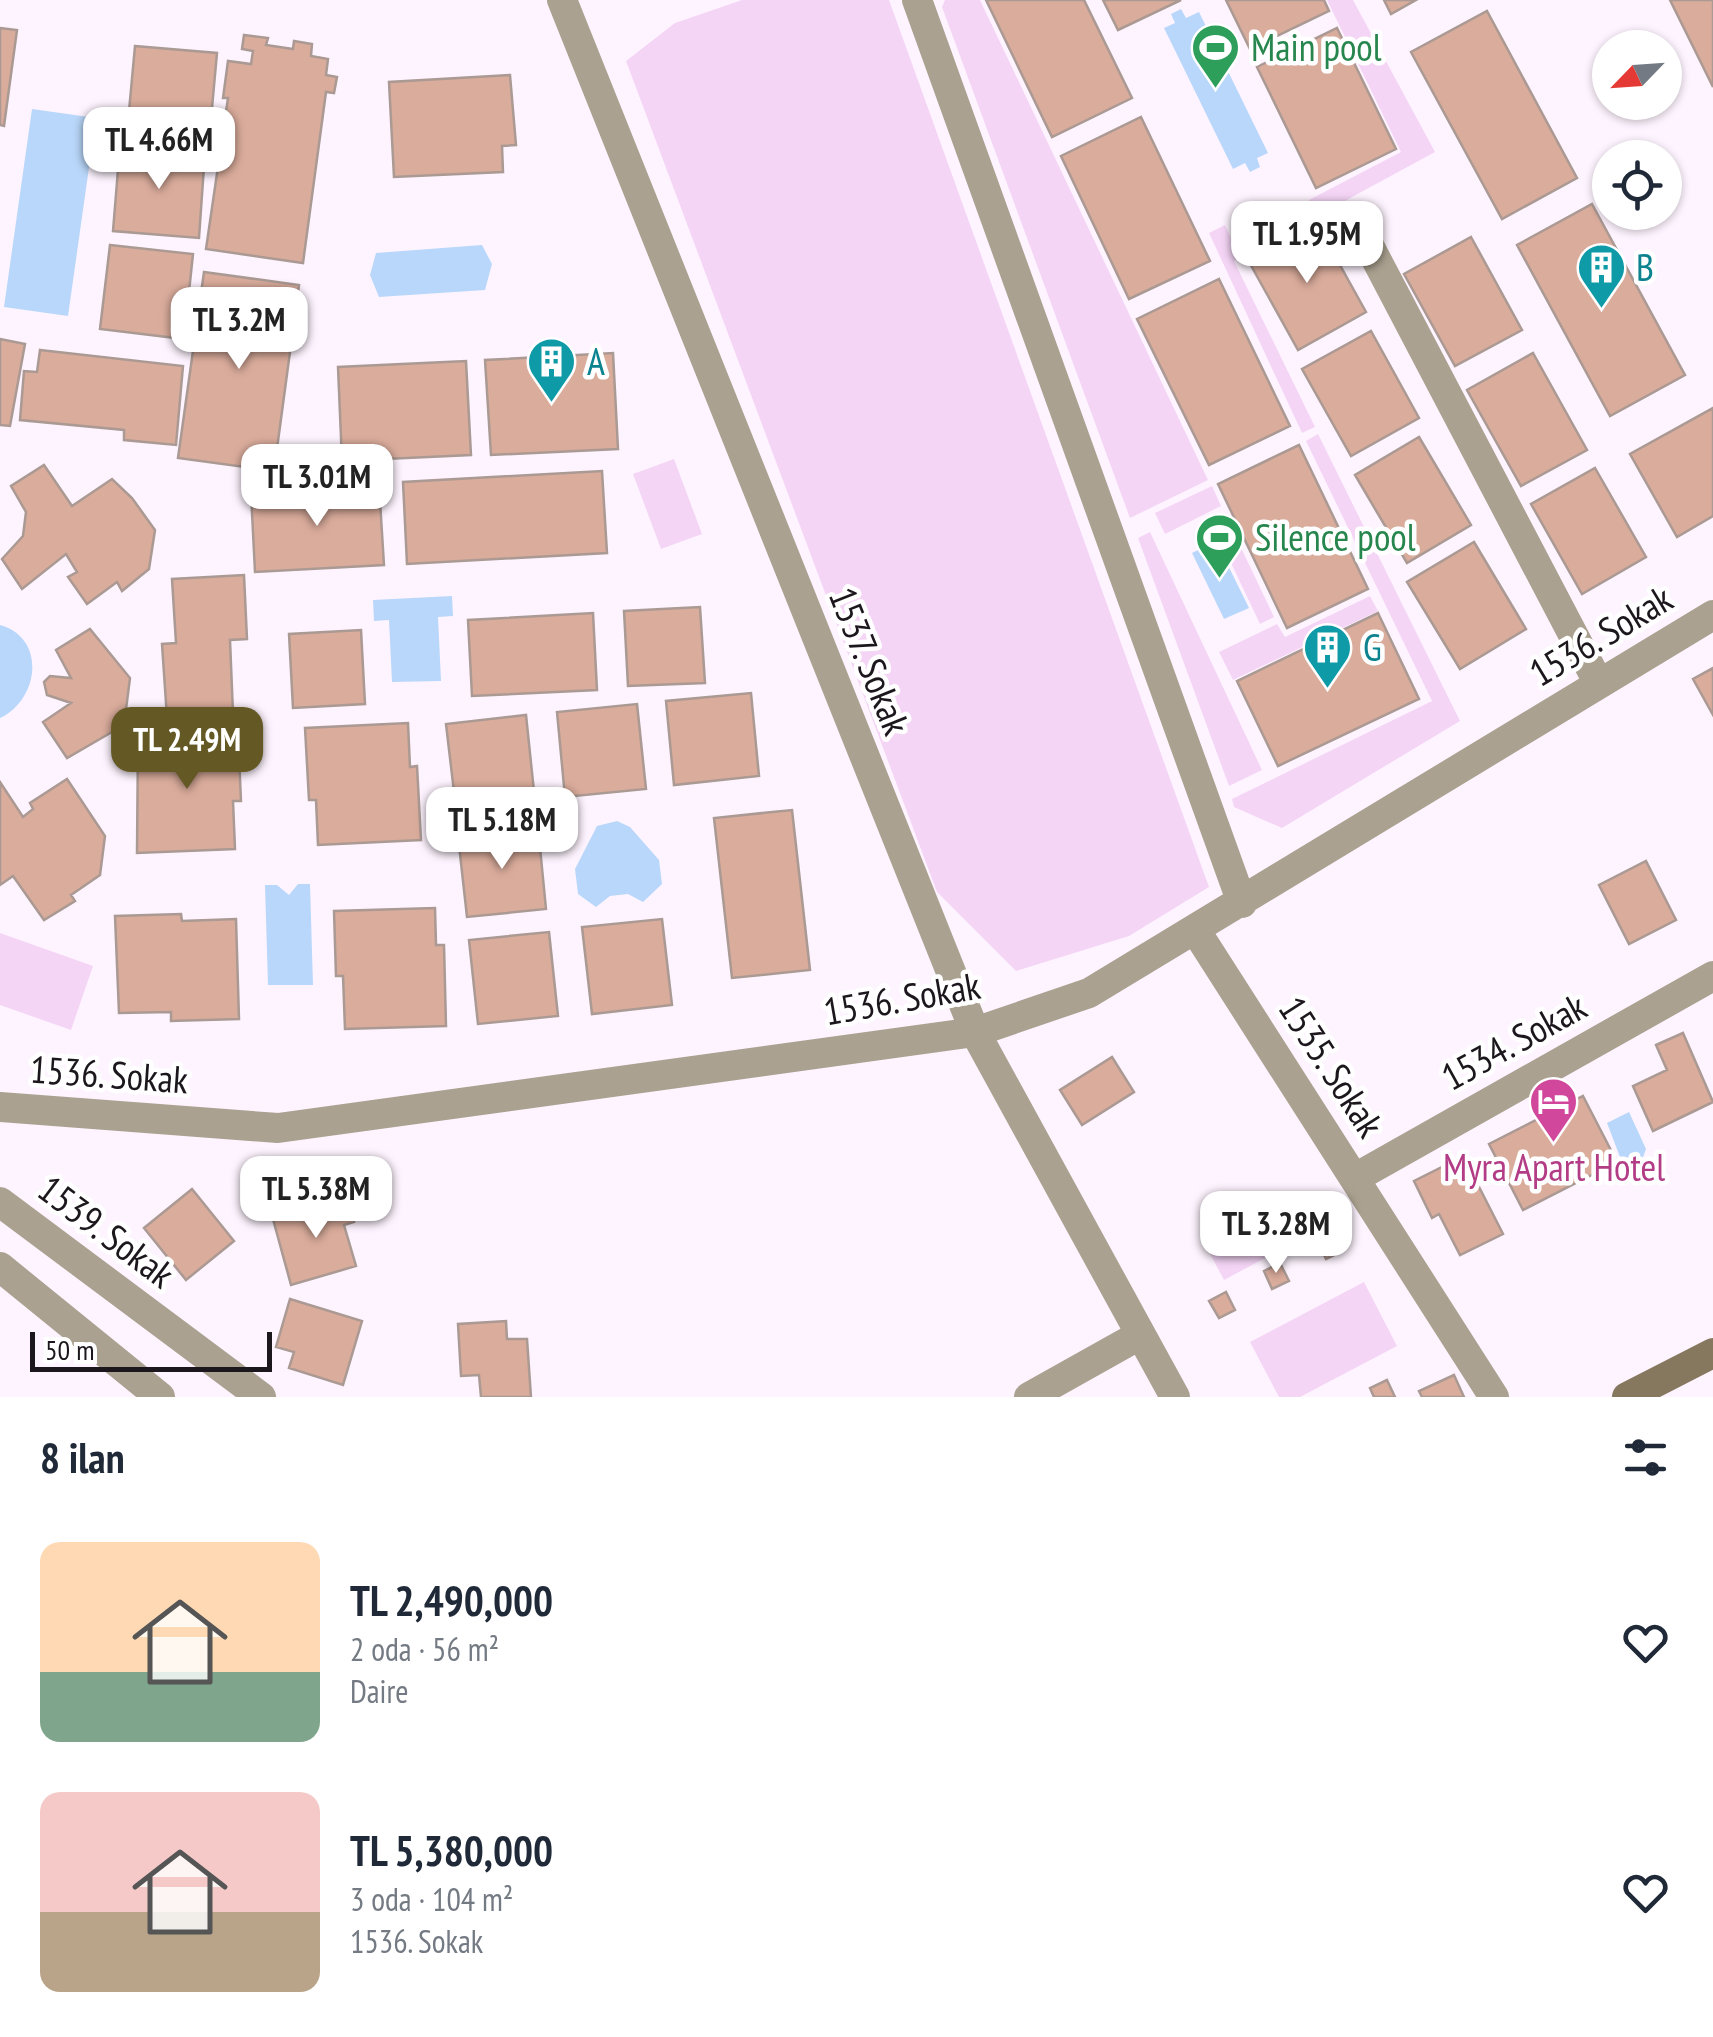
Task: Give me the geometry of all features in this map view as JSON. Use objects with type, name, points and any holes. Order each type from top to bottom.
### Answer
[{"type":"main road","points":[[1627,1397],[1713,1353]]},
{"type":"street","name":"1537. Sokak","points":[[562,0],[975,1032],[1174,1397]]},
{"type":"street","points":[[917,0],[1242,902]]},
{"type":"street","points":[[1354,217],[1599,684]]},
{"type":"street","name":"1536. Sokak","points":[[0,1107],[278,1128],[975,1032],[1090,992],[1713,615]]},
{"type":"street","name":"1535. Sokak","points":[[1196,931],[1494,1397]]},
{"type":"street","name":"1534. Sokak","points":[[1355,1178],[1713,976]]},
{"type":"street","name":"1539. Sokak","points":[[0,1202],[261,1397]]},
{"type":"street","points":[[0,1267],[160,1397]]},
{"type":"street","name":"1537. Sokak","points":[[1138,1336],[1198,1397]]},
{"type":"street","points":[[1029,1397],[1138,1336]]},
{"type":"shaded area","points":[[742,0],[889,0],[1209,887],[1129,936],[1016,971],[937,892],[626,61],[675,23]]},
{"type":"shaded area","points":[[945,0],[980,0],[1208,480],[1130,518],[942,7]]},
{"type":"shaded area","points":[[1327,0],[1353,0],[1435,152],[1317,216],[1309,200],[1401,152]]},
{"type":"shaded area","points":[[1225,225],[1240,257],[1234,261],[1315,427],[1302,433],[1209,233]]},
{"type":"shaded area","points":[[1318,434],[1460,721],[1282,828],[1234,807],[1232,799],[1432,701],[1306,441]]},
{"type":"shaded area","points":[[674,459],[702,534],[661,549],[633,474]]},
{"type":"shaded area","points":[[1212,486],[1221,506],[1165,534],[1155,513]]},
{"type":"shaded area","points":[[1225,514],[1274,617],[1260,624],[1211,521]]},
{"type":"shaded area","points":[[1150,532],[1262,770],[1229,786],[1138,538]]},
{"type":"shaded area","points":[[1370,596],[1378,611],[1233,680],[1219,652],[1277,624],[1285,637]]},
{"type":"shaded area","points":[[0,933],[93,966],[71,1030],[0,1005]]},
{"type":"shaded area","points":[[1291,1203],[1308,1235],[1224,1280],[1207,1248]]},
{"type":"shaded area","points":[[1364,1282],[1397,1346],[1300,1397],[1279,1397],[1250,1342]]},
{"type":"water","name":"Main pool","points":[[1181,9],[1186,18],[1199,12],[1268,153],[1257,158],[1260,167],[1250,172],[1245,163],[1233,169],[1164,28],[1175,23],[1171,14]]},
{"type":"water","points":[[32,109],[96,118],[68,316],[4,307]]},
{"type":"water","points":[[482,245],[492,264],[485,290],[379,297],[370,275],[376,253]]},
{"type":"water","name":"Silence pool","points":[[1216,541],[1249,608],[1224,619],[1192,553]]},
{"type":"water","points":[[452,596],[453,616],[438,617],[441,681],[392,682],[389,620],[374,621],[373,600]]},
{"type":"water","points":[[0,625],[25,642],[32,670],[23,698],[0,718]]},
{"type":"water","points":[[617,821],[630,827],[659,860],[662,884],[643,902],[628,894],[610,896],[596,907],[578,894],[575,869],[597,826]]},
{"type":"water","points":[[298,884],[310,884],[313,985],[268,985],[265,885],[277,885],[289,895]]},
{"type":"water","points":[[1629,1112],[1646,1149],[1642,1160],[1633,1165],[1620,1157],[1607,1123]]},
{"type":"building","points":[[986,0],[1084,0],[1132,98],[1052,137]]},
{"type":"building","points":[[1103,0],[1181,0],[1118,30]]},
{"type":"building","points":[[1226,0],[1324,0],[1329,11],[1250,49]]},
{"type":"building","points":[[1384,0],[1416,0],[1391,14]]},
{"type":"building","points":[[1670,0],[1713,0],[1713,87]]},
{"type":"building","points":[[1487,11],[1577,178],[1502,219],[1411,52]]},
{"type":"building","points":[[0,28],[17,30],[4,126],[0,125]]},
{"type":"building","points":[[1337,28],[1396,149],[1316,188],[1257,67]]},
{"type":"building","points":[[244,35],[268,38],[266,45],[293,49],[294,41],[312,44],[311,56],[328,59],[326,75],[337,77],[334,93],[326,92],[303,263],[206,249],[228,98],[223,98],[228,61],[251,64],[253,51],[242,49]]},
{"type":"building","points":[[135,46],[217,53],[209,141],[127,133]]},
{"type":"building","points":[[510,75],[516,145],[502,146],[503,172],[394,177],[389,82]]},
{"type":"building","points":[[1141,117],[1210,261],[1129,299],[1061,156]]},
{"type":"building","points":[[120,145],[205,152],[199,238],[113,231]]},
{"type":"building","name":"B","points":[[1592,204],[1592,230],[1606,230],[1685,375],[1610,416],[1517,245]]},
{"type":"building","points":[[1316,222],[1366,312],[1298,350],[1248,260]]},
{"type":"building","points":[[1471,237],[1522,330],[1455,366],[1404,274]]},
{"type":"building","points":[[110,245],[193,254],[184,339],[100,329]]},
{"type":"building","points":[[204,272],[299,285],[274,471],[178,458]]},
{"type":"building","points":[[1219,279],[1290,426],[1209,465],[1137,319]]},
{"type":"building","points":[[1371,331],[1419,418],[1351,456],[1302,369]]},
{"type":"building","points":[[0,339],[25,344],[10,426],[0,425]]},
{"type":"building","points":[[40,350],[183,366],[176,445],[124,440],[124,430],[20,420],[24,371],[37,372]]},
{"type":"building","name":"A","points":[[613,353],[618,449],[491,455],[485,360]]},
{"type":"building","points":[[1533,353],[1587,450],[1521,486],[1467,390]]},
{"type":"building","points":[[466,361],[471,455],[342,461],[338,367]]},
{"type":"building","points":[[1713,408],[1713,516],[1677,537],[1630,454]]},
{"type":"building","points":[[1419,437],[1471,525],[1407,563],[1355,475]]},
{"type":"building","points":[[1299,445],[1368,589],[1287,628],[1218,484]]},
{"type":"building","points":[[44,465],[72,506],[112,479],[132,498],[155,530],[149,569],[122,591],[117,582],[87,604],[68,577],[77,572],[66,554],[22,589],[2,559],[23,536],[26,512],[11,486]]},
{"type":"building","points":[[1595,468],[1646,557],[1582,594],[1531,504]]},
{"type":"building","points":[[602,471],[607,553],[407,564],[403,482]]},
{"type":"building","points":[[379,485],[384,565],[255,572],[251,493]]},
{"type":"building","points":[[1474,542],[1526,629],[1460,669],[1407,582]]},
{"type":"building","points":[[244,575],[247,639],[230,640],[233,713],[167,718],[162,644],[176,643],[172,579]]},
{"type":"building","points":[[700,607],[705,683],[628,686],[624,611]]},
{"type":"building","points":[[593,613],[597,690],[472,696],[468,620]]},
{"type":"building","name":"G","points":[[1378,613],[1419,699],[1278,766],[1237,681]]},
{"type":"building","points":[[90,629],[130,678],[124,725],[67,758],[43,722],[71,703],[47,695],[44,682],[50,676],[71,678],[56,650]]},
{"type":"building","points":[[361,630],[365,704],[293,708],[289,634]]},
{"type":"building","points":[[1713,668],[1713,715],[1693,679]]},
{"type":"building","points":[[751,693],[759,776],[674,785],[666,701]]},
{"type":"building","points":[[637,704],[646,789],[565,797],[557,712]]},
{"type":"building","points":[[526,715],[535,801],[456,809],[446,724]]},
{"type":"building","points":[[408,723],[410,767],[417,766],[421,840],[318,845],[316,800],[309,800],[305,728]]},
{"type":"building","points":[[238,733],[241,801],[233,801],[235,849],[137,853],[138,736]]},
{"type":"building","points":[[67,779],[105,836],[100,875],[71,895],[75,901],[44,920],[13,876],[0,885],[0,782],[23,817],[33,809],[30,803]]},
{"type":"building","points":[[792,810],[810,970],[732,978],[714,818]]},
{"type":"building","points":[[538,827],[546,909],[467,917],[458,836]]},
{"type":"building","points":[[1646,861],[1676,920],[1629,944],[1599,885]]},
{"type":"building","points":[[435,908],[436,945],[444,945],[446,1026],[345,1029],[343,976],[336,976],[334,911]]},
{"type":"building","points":[[181,914],[182,921],[236,919],[239,1019],[171,1021],[171,1012],[119,1013],[115,916]]},
{"type":"building","points":[[662,919],[672,1005],[592,1014],[582,927]]},
{"type":"building","points":[[549,932],[558,1016],[478,1024],[469,940]]},
{"type":"building","points":[[1683,1033],[1713,1102],[1653,1131],[1633,1086],[1667,1070],[1656,1045]]},
{"type":"building","points":[[1112,1057],[1134,1092],[1082,1125],[1060,1090]]},
{"type":"building","points":[[1583,1096],[1617,1162],[1523,1210],[1489,1144]]},
{"type":"building","points":[[1458,1159],[1469,1183],[1475,1179],[1503,1234],[1460,1255],[1439,1214],[1432,1218],[1414,1181]]},
{"type":"building","points":[[192,1189],[234,1241],[186,1280],[144,1228]]},
{"type":"building","points":[[348,1198],[354,1222],[344,1225],[356,1266],[291,1285],[273,1219]]},
{"type":"building","points":[[1335,1233],[1343,1251],[1326,1259],[1318,1241]]},
{"type":"building","points":[[1280,1263],[1289,1281],[1272,1289],[1264,1271]]},
{"type":"building","points":[[1226,1292],[1235,1310],[1219,1318],[1209,1301]]},
{"type":"building","points":[[290,1299],[362,1321],[343,1385],[289,1368],[294,1352],[276,1347]]},
{"type":"building","points":[[506,1321],[507,1339],[527,1339],[531,1397],[481,1397],[479,1375],[461,1376],[458,1324]]},
{"type":"building","points":[[1454,1375],[1464,1397],[1422,1397],[1419,1391]]},
{"type":"building","points":[[1387,1380],[1395,1397],[1374,1397],[1370,1388]]},
{"type":"place","name":"Main pool","points":[[1216,90]]},
{"type":"place","name":"B","points":[[1601,310]]},
{"type":"place","name":"A","points":[[552,404]]},
{"type":"place","name":"Silence pool","points":[[1220,580]]},
{"type":"place","name":"G","points":[[1328,690]]},
{"type":"place","name":"Myra Apart Hotel","points":[[1554,1144]]}]
